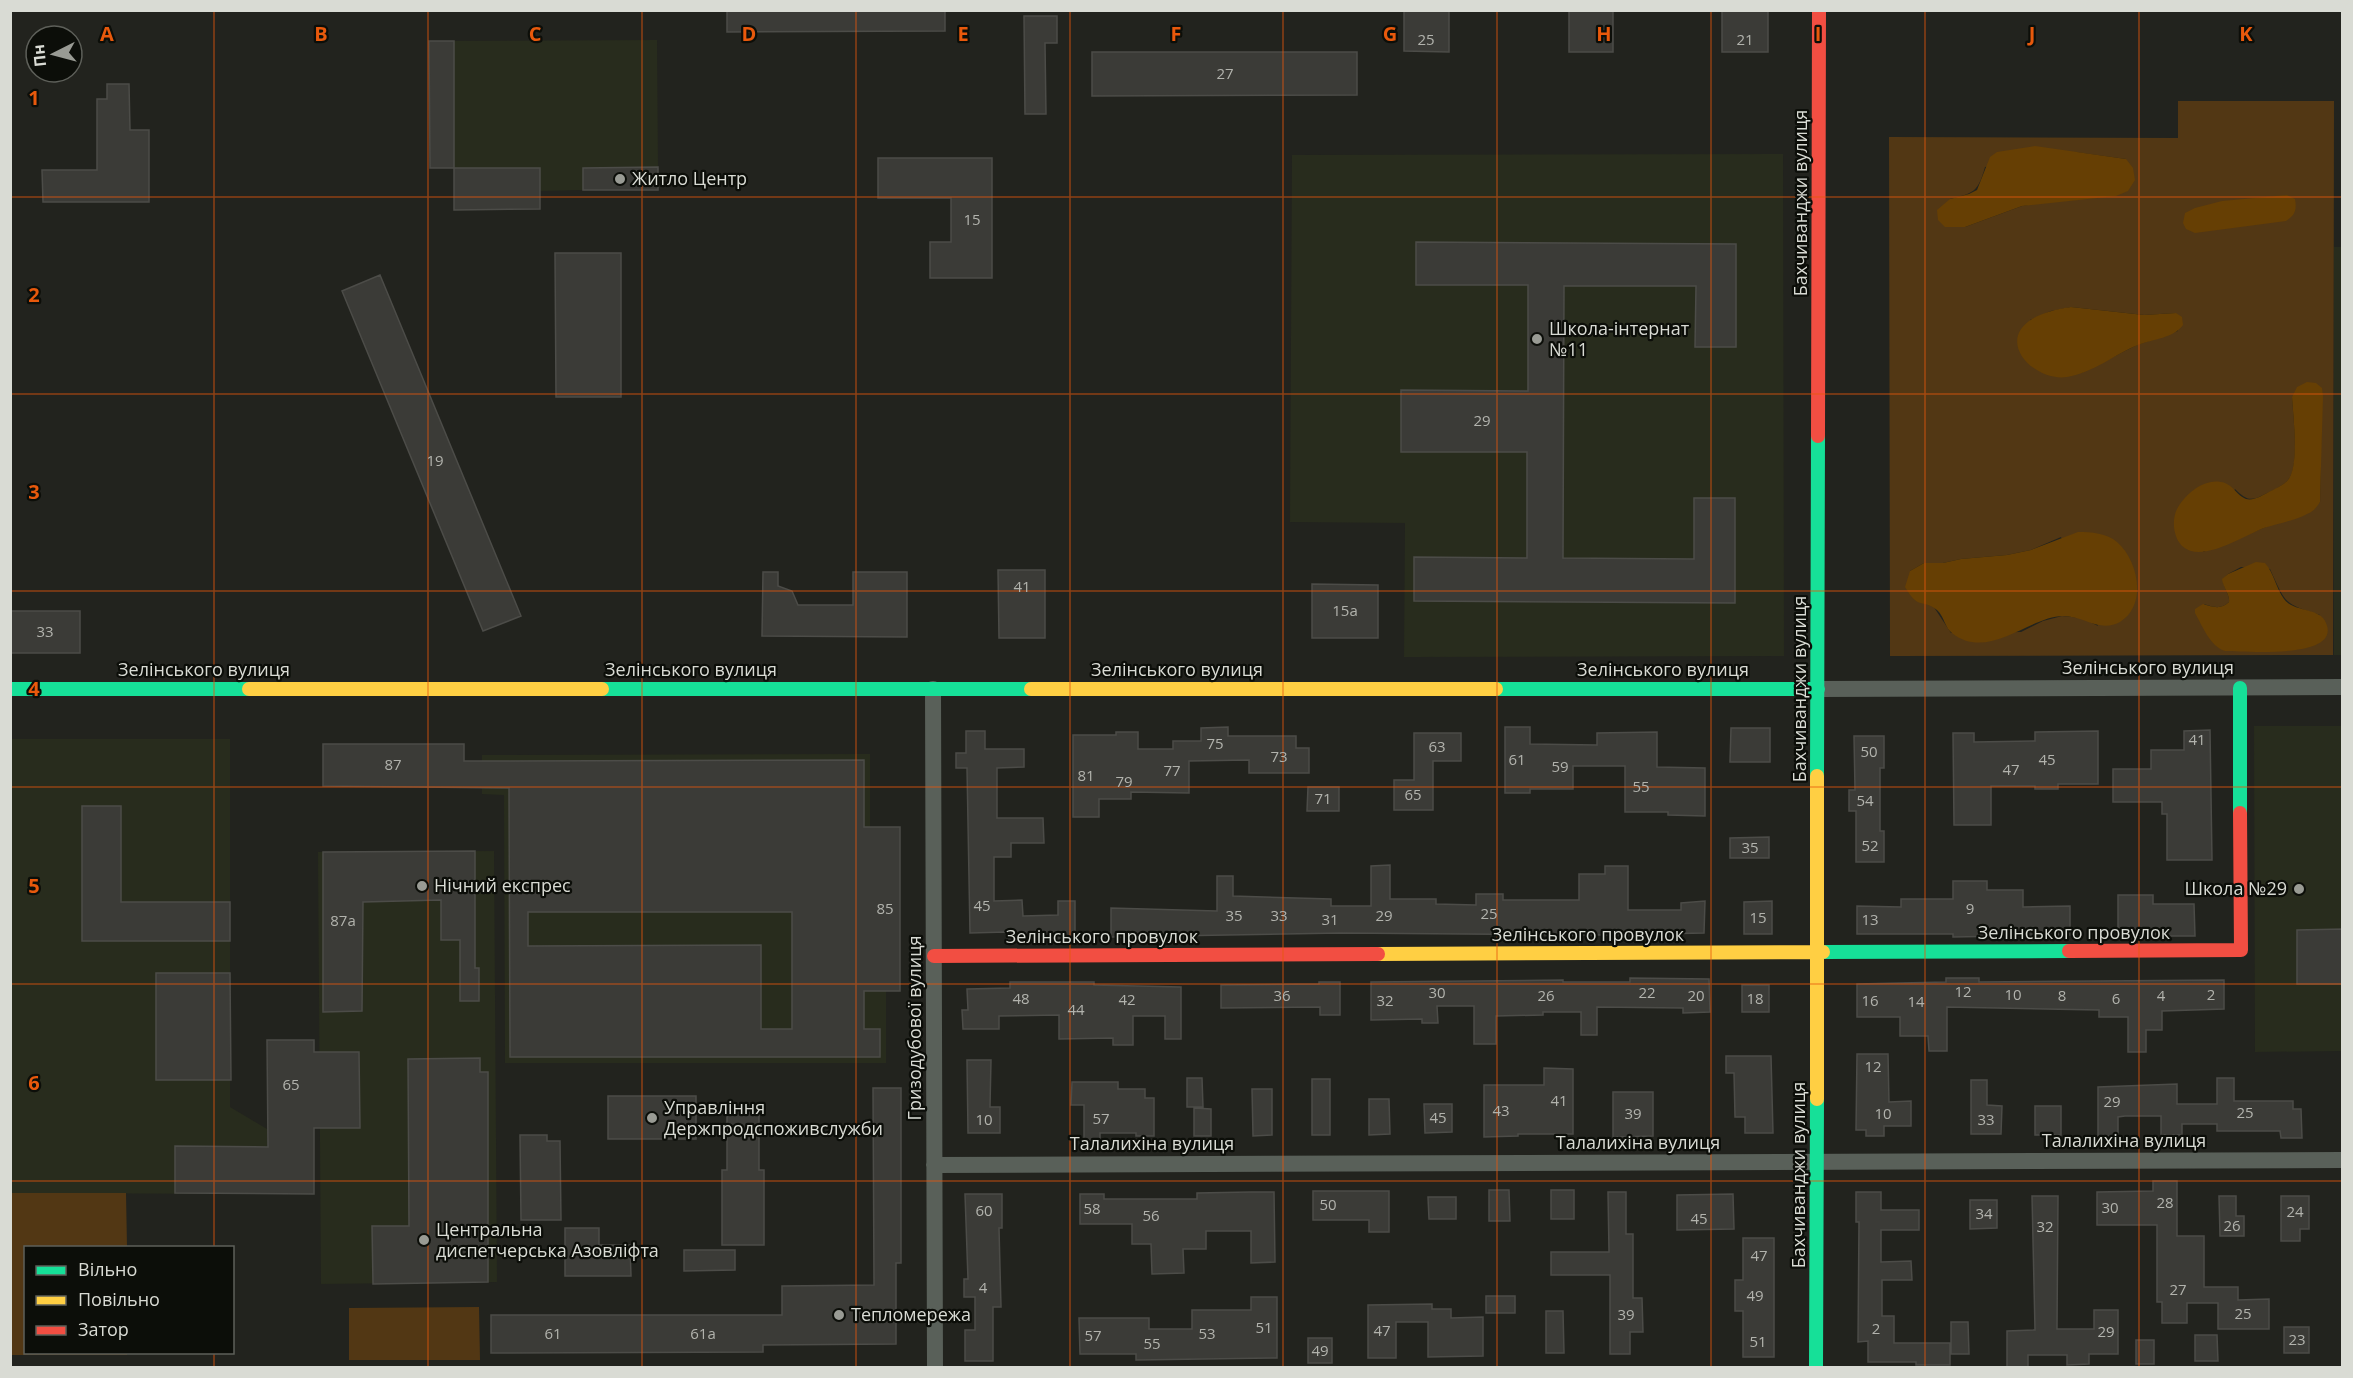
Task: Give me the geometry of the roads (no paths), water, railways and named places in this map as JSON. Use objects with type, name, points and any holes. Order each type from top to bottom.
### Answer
[{"type":"street","name":"Бахчиванджи вулиця","points":[[1816,1368],[1819,10]]},
{"type":"street","name":"Зелінського провулок","points":[[934,956],[2241,950],[2240,687]]},
{"type":"street","name":"Зелінського вулиця","points":[[10,689],[2343,687]]},
{"type":"street","name":"Гризодубової вулиця","points":[[933,689],[935,1368]]},
{"type":"street","name":"Талалихіна вулиця","points":[[934,1165],[2343,1160]]},
{"type":"place","name":"Житло Центр","points":[[620,179]]},
{"type":"place","name":"Школа-інтернат №11","points":[[1537,339]]},
{"type":"place","name":"Нічний експрес","points":[[422,886]]},
{"type":"place","name":"Школа №29","points":[[2299,889]]},
{"type":"place","name":"Управління Держпродспоживслужби","points":[[652,1118]]},
{"type":"place","name":"Центральна диспетчерська Азовліфта","points":[[424,1240]]},
{"type":"place","name":"Тепломережа","points":[[839,1315]]}]
